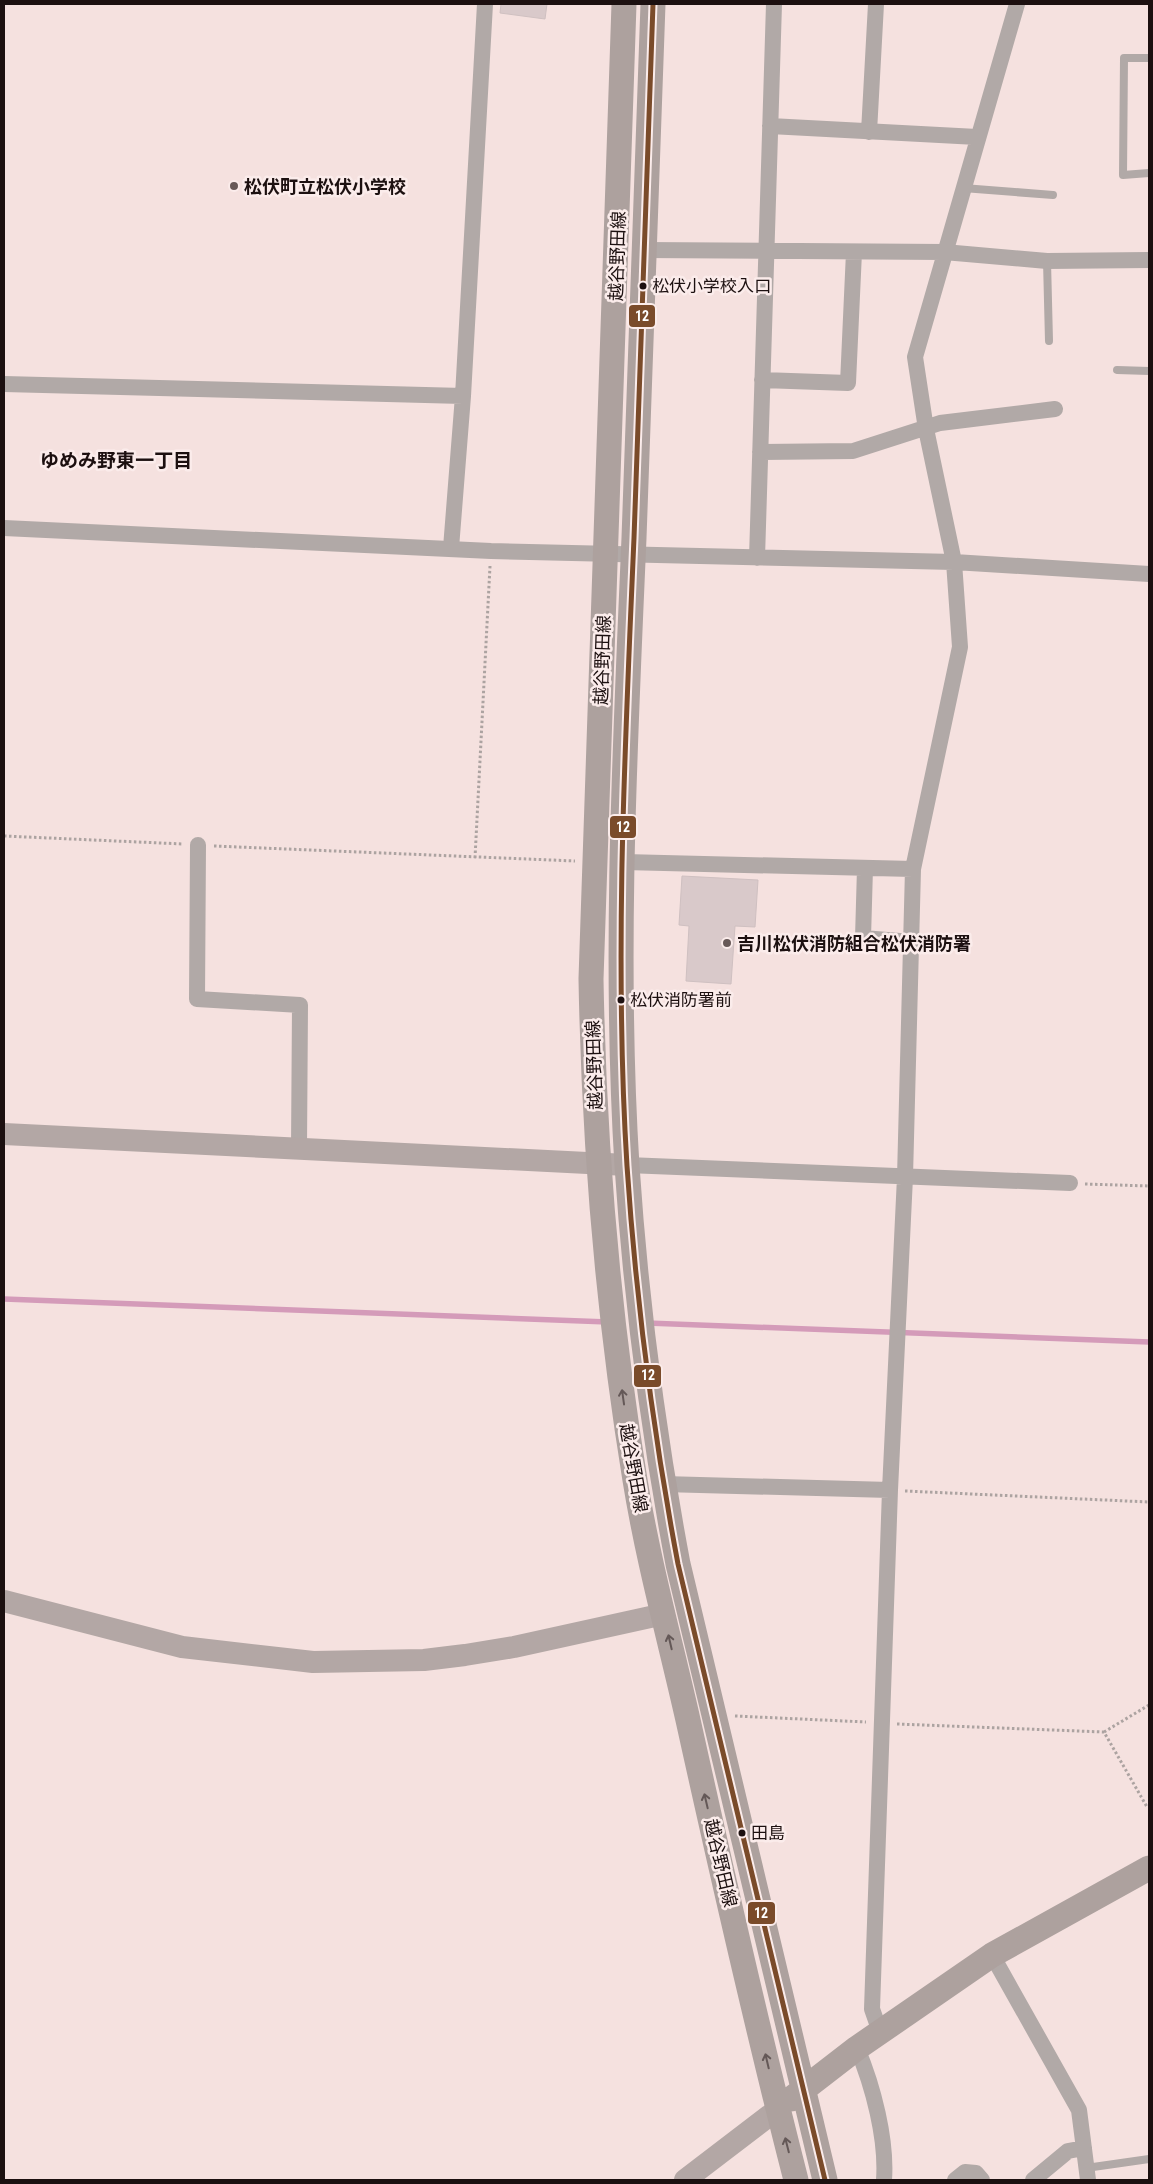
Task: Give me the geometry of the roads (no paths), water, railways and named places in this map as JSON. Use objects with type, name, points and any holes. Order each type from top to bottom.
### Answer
[{"type":"main road","name":"越谷野田線","points":[[624,4],[591,979],[598,1163],[610,1302],[636,1485],[664,1614],[796,2180]]},
{"type":"main road","name":"越谷野田線","points":[[653,4],[633,555],[625,701],[623,998],[627,1165],[639,1296],[663,1484],[695,1643],[825,2180]]},
{"type":"main road","points":[[778,2109],[857,2048],[992,1955],[1149,1868]]},
{"type":"street","points":[[451,548],[463,396],[484,4]]},
{"type":"street","points":[[756,558],[774,4]]},
{"type":"street","points":[[869,132],[876,4]]},
{"type":"street","points":[[880,2032],[872,2009],[890,1490],[905,1177],[914,869],[960,647],[954,562],[926,429],[915,357],[962,188],[1017,4]]},
{"type":"street","points":[[770,126],[977,137]]},
{"type":"street","points":[[643,250],[944,252],[1047,261],[1149,260]]},
{"type":"street","points":[[762,380],[848,383],[854,252]]},
{"type":"street","points":[[4,384],[463,396]]},
{"type":"street","points":[[760,452],[853,451],[940,423],[1055,409]]},
{"type":"street","points":[[4,528],[491,551],[954,562],[1149,574]]},
{"type":"street","points":[[198,845],[197,998],[300,1005],[299,1148]]},
{"type":"street","points":[[624,862],[914,869]]},
{"type":"street","points":[[865,868],[863,938],[912,942]]},
{"type":"street","points":[[4,1134],[627,1165],[1070,1183]]},
{"type":"street","points":[[663,1484],[890,1490]]},
{"type":"street","points":[[4,1601],[182,1648],[313,1662],[379,1662],[465,1655],[514,1647],[664,1614]]},
{"type":"street","points":[[992,1955],[1079,2110],[1087,2174]]},
{"type":"street","points":[[857,2048],[869,2078],[886,2162],[884,2180]]},
{"type":"street","points":[[685,2180],[778,2109]]},
{"type":"street","points":[[1033,2180],[1068,2150],[1084,2148]]},
{"type":"street","points":[[954,2180],[965,2172],[976,2173],[982,2180]]},
{"type":"lane","points":[[1149,58],[1124,58],[1124,175],[1149,173]]},
{"type":"lane","points":[[962,188],[1053,195]]},
{"type":"lane","points":[[1047,261],[1049,341]]},
{"type":"lane","points":[[1117,370],[1149,371]]},
{"type":"lane","points":[[1087,2174],[1149,2159]]},
{"type":"waterway","points":[[4,1299],[608,1322]]},
{"type":"waterway","points":[[647,1323],[1149,1342]]},
{"type":"place","name":"松伏町立松伏小学校","points":[[234,186]]},
{"type":"place","name":"松伏小学校入口","points":[[643,286]]},
{"type":"place","name":"吉川松伏消防組合松伏消防署","points":[[727,943]]},
{"type":"place","name":"松伏消防署前","points":[[621,1000]]},
{"type":"place","name":"田島","points":[[742,1833]]},
{"type":"district","name":"ゆめみ野東一丁目","points":[[116,460]]}]
